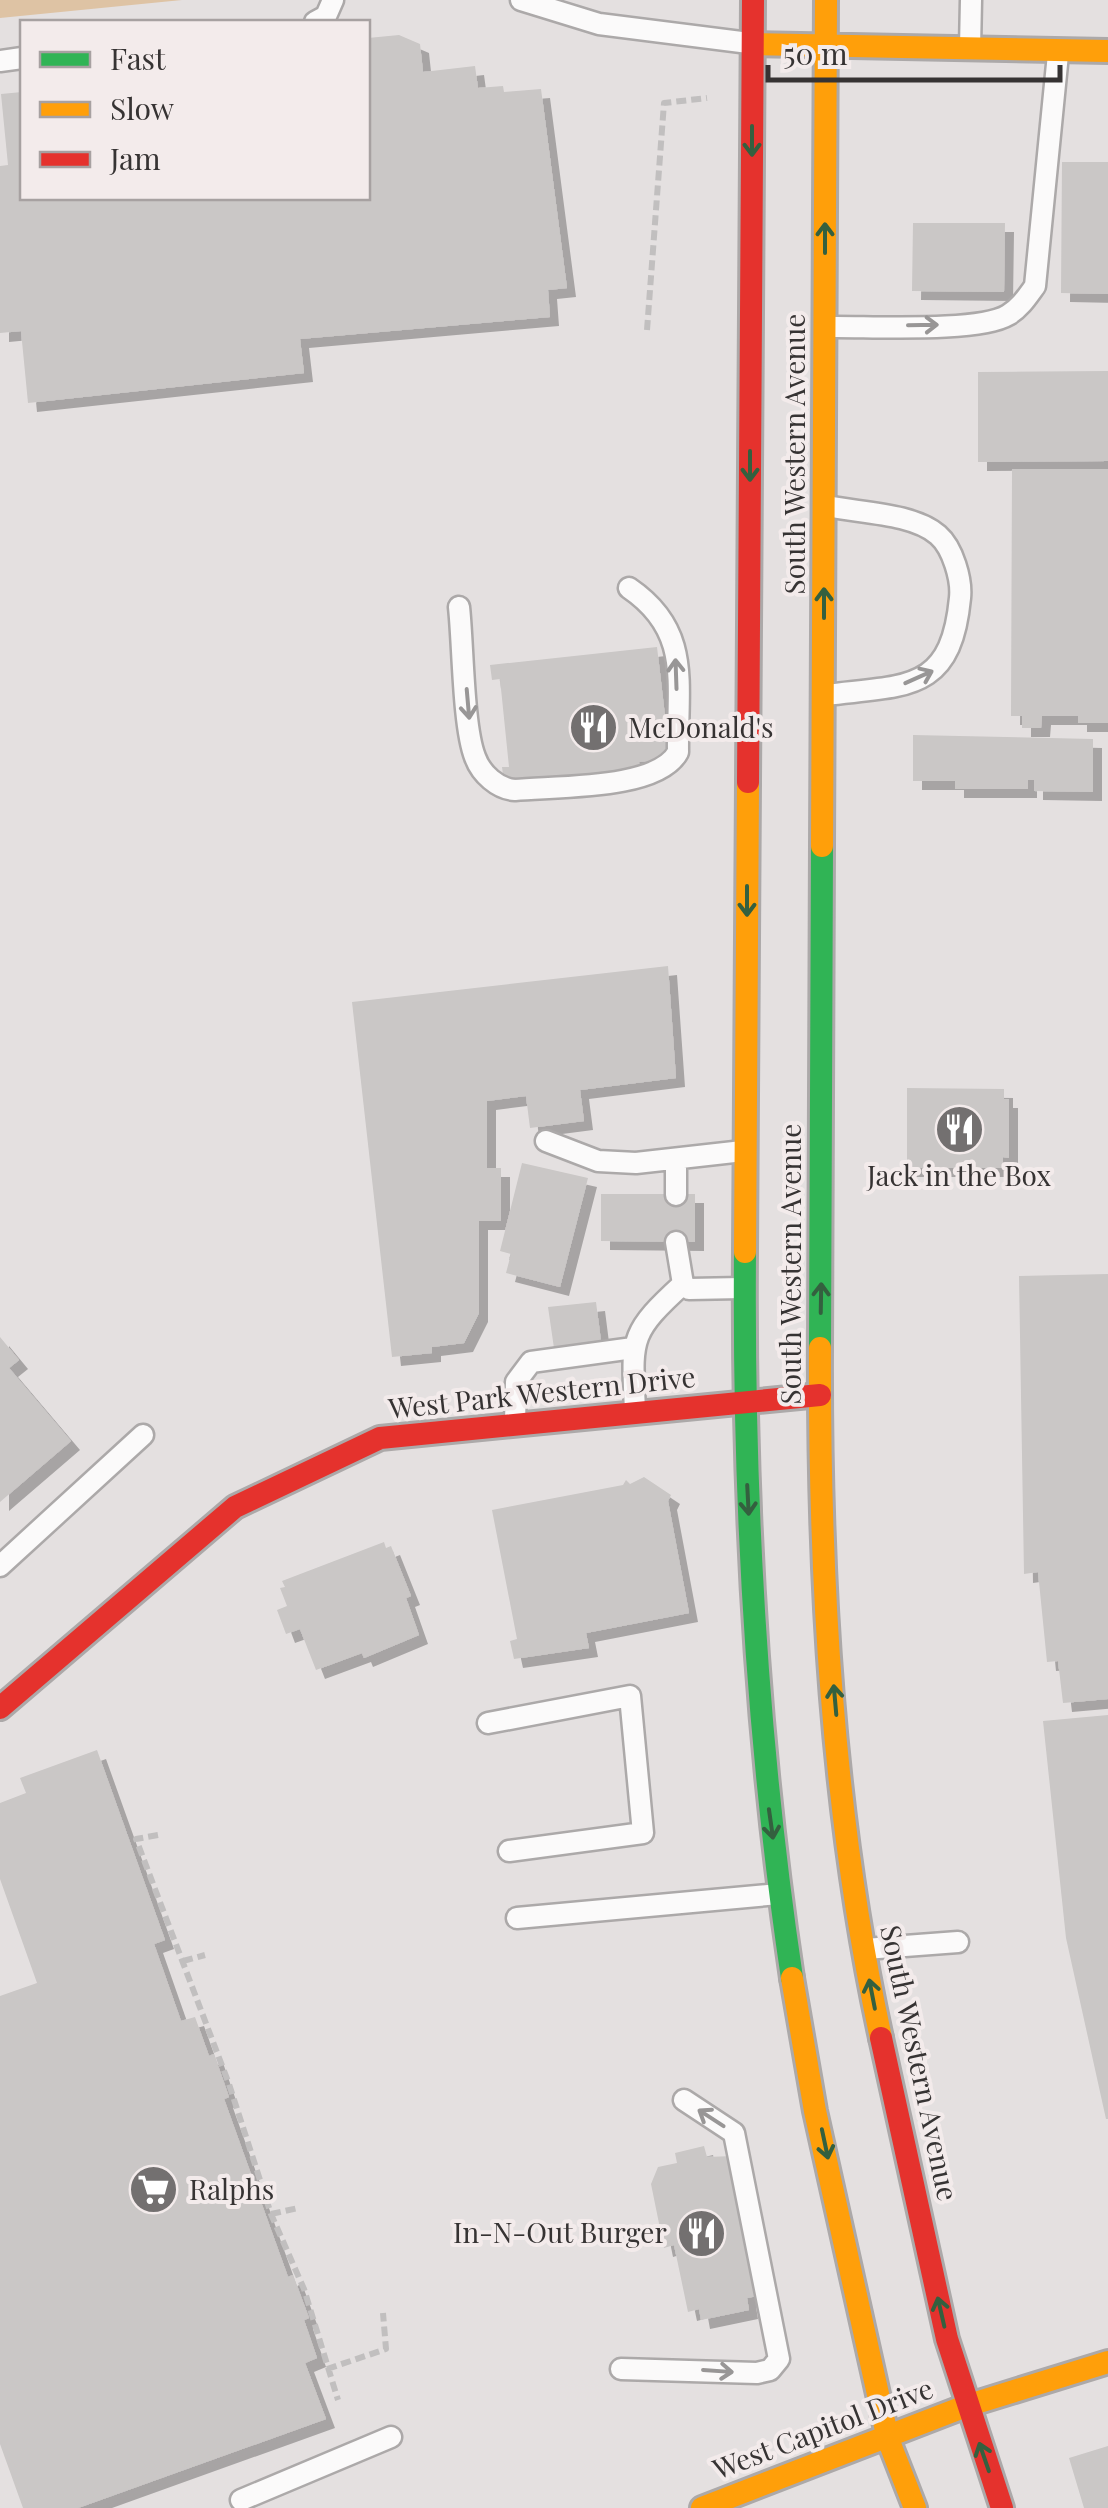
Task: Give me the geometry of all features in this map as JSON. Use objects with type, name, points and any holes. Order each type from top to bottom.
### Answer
[{"type":"main road","name":"South Western Avenue","points":[[753,0],[744,1402],[765,1770],[796,2002],[888,2440],[915,2508]]},
{"type":"main road","name":"South Western Avenue","points":[[826,0],[820,1396],[831,1655],[848,1850],[863,1949],[915,2198],[966,2406],[1002,2508]]},
{"type":"main road","points":[[752,44],[1108,50]]},
{"type":"main road","name":"West Park Western Drive","points":[[0,1708],[235,1508],[380,1438],[820,1396]]},
{"type":"main road","name":"West Capitol Drive","points":[[702,2508],[888,2440],[966,2406],[1108,2362]]},
{"type":"lane","points":[[319,20],[326,16],[333,0]]},
{"type":"lane","points":[[521,0],[599,24],[752,44]]},
{"type":"lane","points":[[970,48],[971,0]]},
{"type":"lane","points":[[825,327],[980,324],[1006,317],[1022,305],[1035,286],[1058,50]]},
{"type":"lane","points":[[824,506],[918,524],[940,536],[954,560],[960,591],[956,635],[943,664],[923,678],[892,687],[824,696]]},
{"type":"lane","points":[[460,607],[475,757],[496,783],[515,790],[642,778],[672,762],[678,752],[676,658],[664,618],[629,588]]},
{"type":"lane","points":[[546,1141],[598,1161],[746,1151]]},
{"type":"lane","points":[[676,1158],[676,1194]]},
{"type":"lane","points":[[676,1242],[683,1284],[689,1290],[744,1288]]},
{"type":"lane","points":[[636,1413],[632,1348],[643,1320],[683,1284]]},
{"type":"lane","points":[[515,1425],[516,1382],[531,1362],[632,1348]]},
{"type":"lane","points":[[0,1566],[143,1435]]},
{"type":"lane","points":[[488,1723],[630,1696],[642,1833],[509,1851]]},
{"type":"lane","points":[[518,1918],[781,1894]]},
{"type":"lane","points":[[863,1949],[958,1942]]},
{"type":"lane","points":[[621,2369],[757,2373],[770,2370],[779,2359],[734,2133],[684,2100]]},
{"type":"lane","points":[[240,2500],[392,2437]]},
{"type":"path","points":[[647,330],[664,103],[707,101],[699,37]]},
{"type":"path","points":[[158,1835],[136,1839],[271,2214],[304,2289],[338,2400]]},
{"type":"path","points":[[183,1962],[204,1955]]},
{"type":"path","points":[[271,2214],[298,2208]]},
{"type":"path","points":[[327,2369],[386,2349],[383,2313]]},
{"type":"shaded area","points":[[0,0],[182,0],[0,18]]},
{"type":"building","points":[[399,35],[420,44],[423,72],[475,66],[478,88],[503,86],[504,92],[541,89],[567,288],[548,290],[550,317],[300,339],[304,373],[28,403],[21,331],[0,333],[0,166],[8,165],[1,94],[20,92],[20,200],[370,200],[370,38]]},
{"type":"building","points":[[1062,162],[1108,162],[1108,294],[1061,293]]},
{"type":"building","points":[[913,223],[1005,223],[1004,292],[912,291]]},
{"type":"building","points":[[1108,371],[1108,461],[978,462],[978,372]]},
{"type":"building","points":[[1012,469],[1108,469],[1108,723],[1078,723],[1078,716],[1042,716],[1041,728],[1022,728],[1022,716],[1011,716]]},
{"type":"building","points":[[657,647],[670,759],[639,762],[641,773],[547,783],[547,778],[504,782],[502,767],[509,767],[500,679],[492,680],[490,665]]},
{"type":"building","points":[[913,735],[1093,739],[1093,792],[1034,791],[1034,780],[1028,780],[1028,789],[955,789],[955,781],[913,781]]},
{"type":"building","points":[[668,966],[676,1078],[580,1090],[584,1121],[530,1128],[526,1096],[487,1101],[487,1168],[501,1168],[501,1221],[479,1221],[479,1313],[464,1343],[432,1347],[432,1353],[392,1357],[352,1002]]},
{"type":"building","points":[[907,1088],[1004,1089],[1004,1099],[1009,1099],[1009,1158],[1003,1157],[1003,1168],[907,1168]]},
{"type":"building","points":[[522,1163],[588,1178],[560,1287],[506,1273],[511,1254],[500,1251]]},
{"type":"building","points":[[601,1194],[695,1194],[695,1242],[601,1241]]},
{"type":"building","points":[[1108,1274],[1108,1699],[1063,1703],[1058,1661],[1047,1662],[1038,1572],[1024,1574],[1019,1276]]},
{"type":"building","points":[[596,1302],[602,1349],[555,1355],[548,1307]]},
{"type":"building","points":[[0,1337],[19,1360],[9,1368],[71,1441],[0,1502]]},
{"type":"building","points":[[644,1477],[671,1495],[668,1501],[689,1613],[586,1633],[589,1648],[514,1659],[510,1641],[517,1639],[492,1510],[623,1485],[626,1480],[630,1484]]},
{"type":"building","points":[[384,1542],[386,1548],[391,1546],[411,1596],[406,1598],[419,1635],[364,1658],[362,1653],[316,1670],[300,1629],[286,1634],[277,1610],[287,1606],[280,1588],[285,1587],[282,1581]]},
{"type":"building","points":[[1108,1715],[1106,2119],[1066,1938],[1043,1721]]},
{"type":"building","points":[[97,1750],[165,1940],[154,1944],[181,2021],[195,2017],[209,2056],[214,2054],[229,2097],[224,2099],[288,2277],[293,2275],[309,2318],[304,2320],[317,2358],[305,2363],[326,2419],[78,2508],[23,2508],[0,2444],[0,1996],[37,1983],[0,1879],[0,1803],[26,1793],[20,1778]]},
{"type":"building","name":"In-N-Out Burger","points":[[704,2146],[707,2157],[733,2156],[752,2221],[742,2223],[746,2244],[768,2294],[747,2298],[749,2310],[701,2320],[699,2309],[688,2312],[674,2245],[664,2248],[651,2184],[658,2167],[677,2163],[675,2153]]},
{"type":"building","points":[[1108,2446],[1108,2508],[1084,2508],[1069,2458]]},
{"type":"traffic: fast","points":[[820,1348],[822,846]]},
{"type":"traffic: fast","points":[[745,1252],[746,1434],[754,1616],[769,1797],[792,1978]]},
{"type":"traffic: slow","points":[[822,846],[826,0]]},
{"type":"traffic: slow","points":[[753,44],[1108,51]]},
{"type":"traffic: slow","points":[[745,1252],[748,782]]},
{"type":"traffic: slow","points":[[820,1348],[822,1521],[832,1695],[851,1868],[881,2038]]},
{"type":"traffic: slow","points":[[792,1978],[815,2111],[888,2439],[915,2508]]},
{"type":"traffic: slow","points":[[702,2508],[966,2406],[1108,2362]]},
{"type":"traffic: jam","points":[[748,782],[753,0]]},
{"type":"traffic: jam","points":[[0,1708],[235,1507],[380,1438],[820,1395]]},
{"type":"traffic: jam","points":[[881,2038],[947,2339],[1002,2508]]},
{"type":"place","name":"McDonald's","points":[[593,728]]},
{"type":"place","name":"Jack in the Box","points":[[959,1129]]},
{"type":"place","name":"Ralphs","points":[[154,2190]]},
{"type":"place","name":"In-N-Out Burger","points":[[702,2233]]}]
